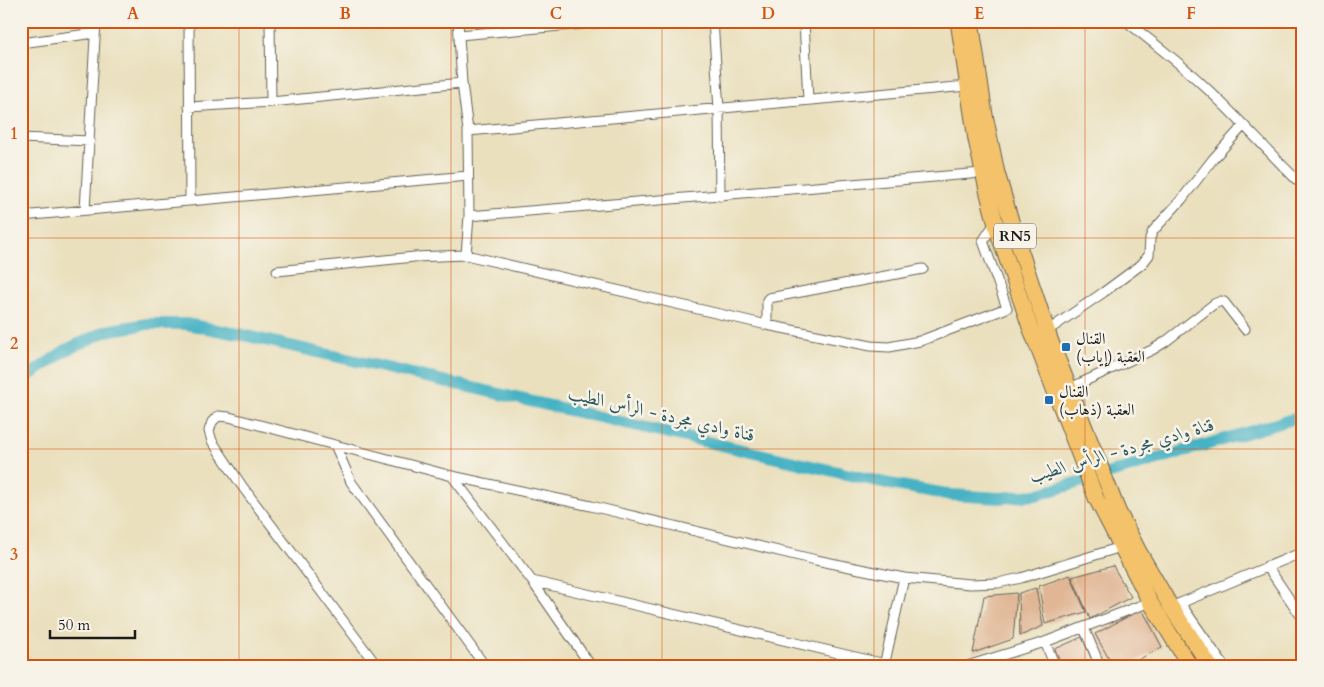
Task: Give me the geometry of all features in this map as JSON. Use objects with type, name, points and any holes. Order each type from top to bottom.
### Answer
[{"type":"highway","name":"RN5","points":[[958,21],[982,173],[995,223],[1030,328],[1096,498],[1150,602],[1190,666]]},
{"type":"highway","name":"RN5","points":[[971,21],[985,114],[997,173],[1047,331],[1111,492],[1138,550],[1175,605],[1210,666]]},
{"type":"street","points":[[21,52],[22,21]]},
{"type":"street","points":[[85,210],[96,21]]},
{"type":"street","points":[[189,21],[190,200]]},
{"type":"street","points":[[270,21],[271,102]]},
{"type":"street","points":[[458,21],[462,83],[468,131],[469,216],[466,255]]},
{"type":"street","points":[[459,35],[617,21]]},
{"type":"street","points":[[712,21],[720,109],[720,196]]},
{"type":"street","points":[[804,21],[808,100]]},
{"type":"street","points":[[1126,21],[1202,84],[1303,186]]},
{"type":"street","points":[[21,43],[95,33]]},
{"type":"street","points":[[189,106],[271,102],[462,83]]},
{"type":"street","points":[[468,131],[967,86]]},
{"type":"street","points":[[1047,331],[1142,264],[1149,255],[1150,238],[1153,231],[1244,125]]},
{"type":"street","points":[[21,138],[90,141]]},
{"type":"street","points":[[469,216],[982,173]]},
{"type":"street","points":[[21,216],[468,176]]},
{"type":"street","points":[[277,271],[423,257],[466,255],[767,326],[842,342],[889,348],[920,342],[1007,308],[983,241],[995,223]]},
{"type":"street","points":[[767,326],[768,298],[923,269]]},
{"type":"street","points":[[1070,388],[1166,342],[1214,304],[1221,301],[1224,302],[1245,329]]},
{"type":"street","points":[[377,666],[242,486],[212,441],[209,431],[212,422],[218,416],[229,417],[336,447],[452,476],[572,502],[816,560],[904,578],[970,584],[998,583],[1021,578],[1121,547]]},
{"type":"street","points":[[336,447],[351,482],[485,666]]},
{"type":"street","points":[[452,476],[532,581],[591,666]]},
{"type":"street","points":[[1224,666],[1175,605],[1303,552]]},
{"type":"street","points":[[1267,566],[1303,619]]},
{"type":"street","points":[[532,581],[884,665],[904,578]]},
{"type":"street","points":[[971,665],[1084,628],[1150,602]]},
{"type":"street","points":[[1084,628],[1100,666]]},
{"type":"street","points":[[1044,642],[1055,666]]},
{"type":"building","points":[[1113,566],[1131,597],[1090,619],[1072,577]]},
{"type":"building","points":[[1070,575],[1086,612],[1045,624],[1039,586]]},
{"type":"building","points":[[1036,588],[1043,626],[1020,636],[1019,593]]},
{"type":"building","points":[[1017,593],[1013,639],[973,653],[984,596]]},
{"type":"building","points":[[1142,609],[1162,647],[1127,666],[1113,666],[1095,634]]},
{"type":"building","points":[[1082,637],[1093,662],[1085,666],[1062,666],[1055,649]]},
{"type":"waterway","name":"قناة وادي مجردة - الرأس الطيب","points":[[21,381],[66,350],[106,331],[147,324],[186,324],[243,335],[890,484],[952,495],[1000,498],[1036,495],[1303,416]]},
{"type":"place","name":"القنال العقبة (إياب)","points":[[1066,347]]},
{"type":"place","name":"القنال العقبة (ذهاب)","points":[[1049,400]]}]
